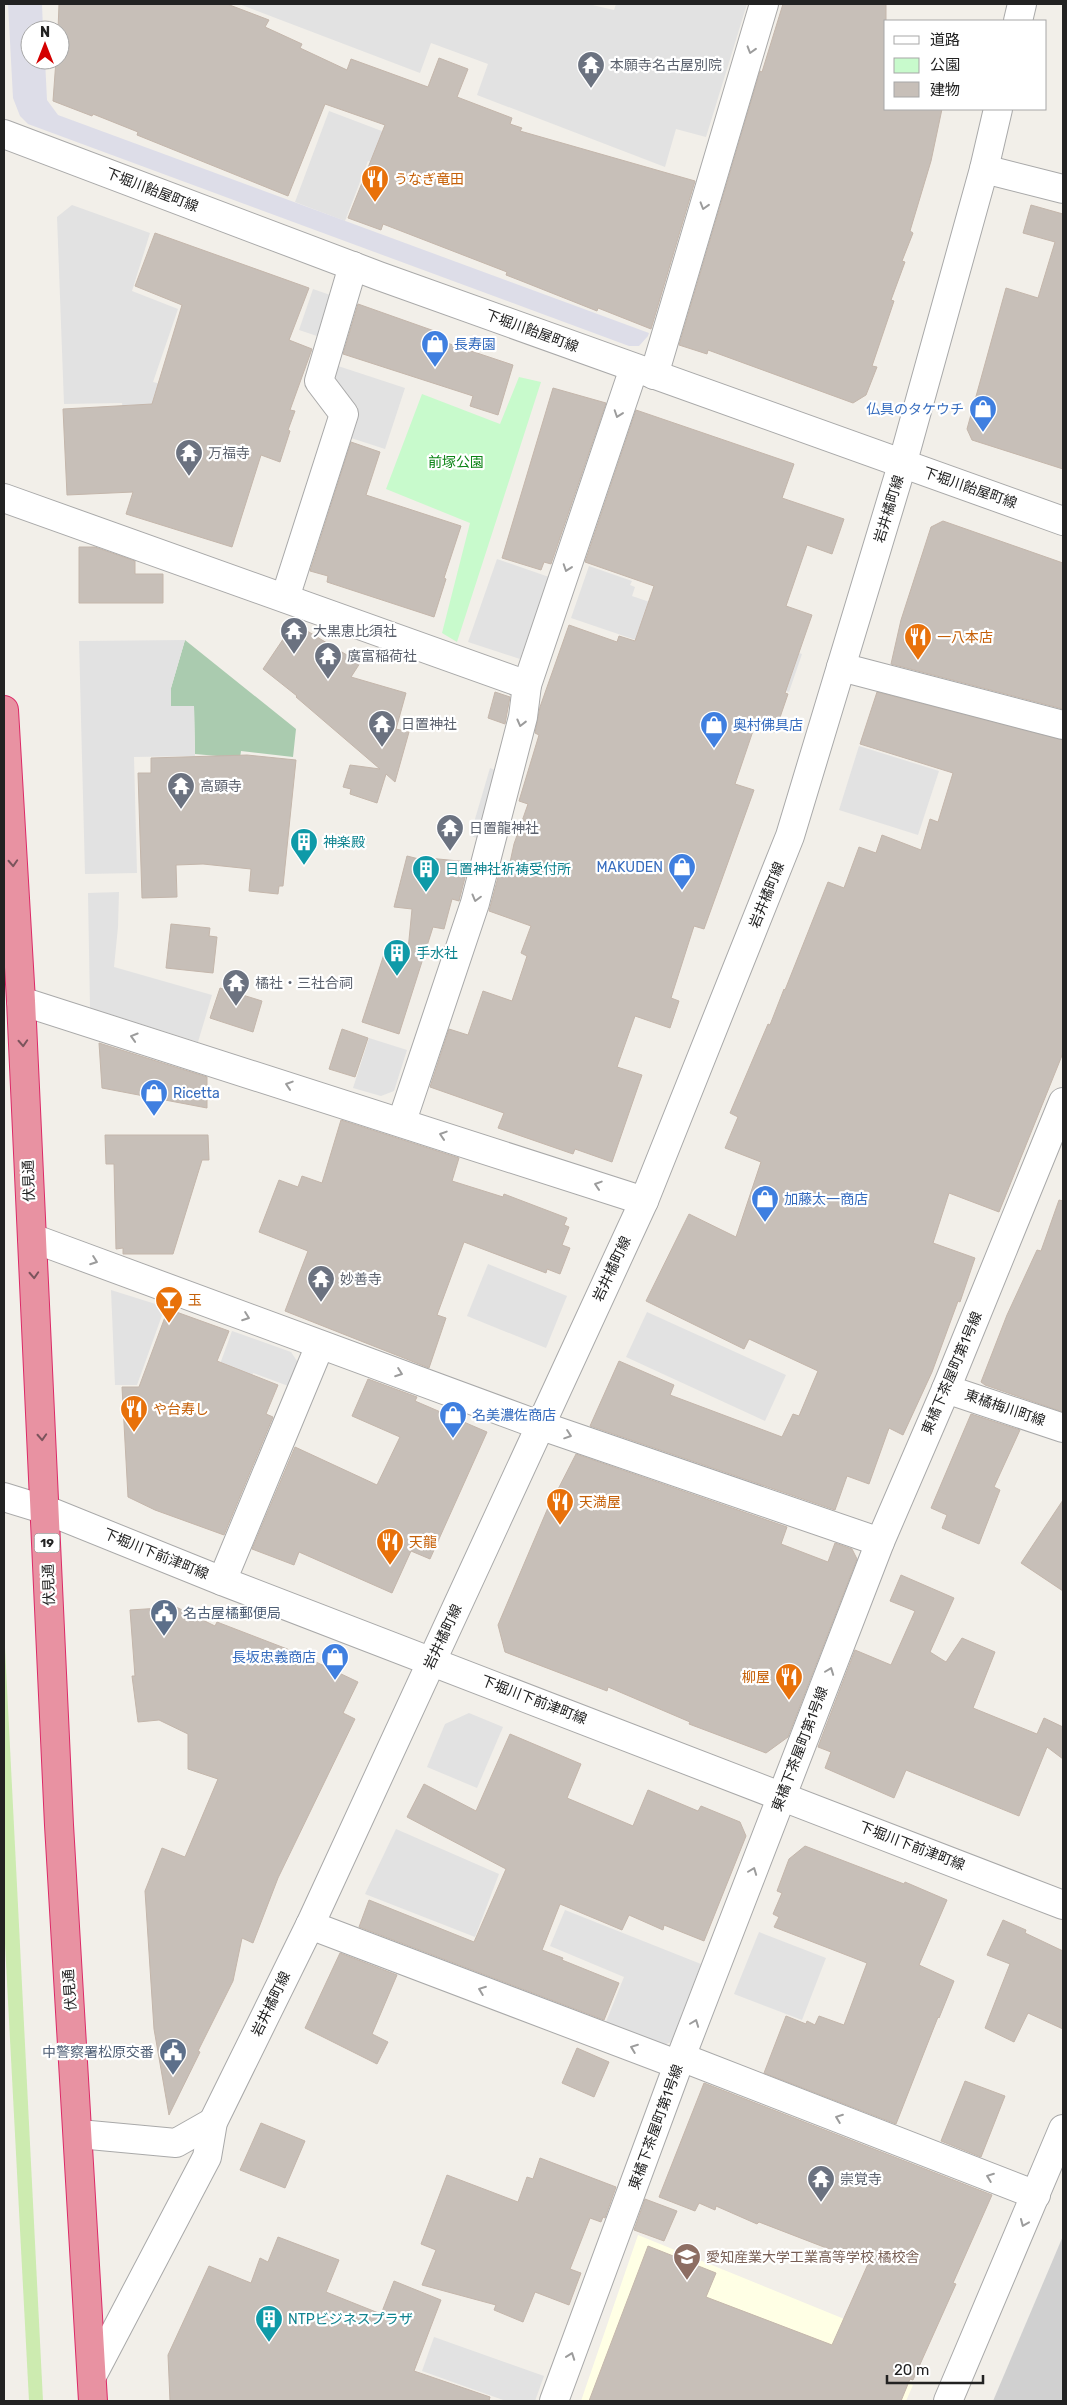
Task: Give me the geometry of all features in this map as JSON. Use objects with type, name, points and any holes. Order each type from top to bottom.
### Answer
[{"type":"highway","name":"伏見通","points":[[4,710],[21,1001],[46,1510],[59,1825],[79,2134],[92,2389]]},
{"type":"street","points":[[402,1121],[475,903],[523,717],[527,685],[644,371],[764,4]]},
{"type":"street","points":[[1018,20],[1022,4]]},
{"type":"street","name":"岩井橘町線","points":[[92,2389],[207,2157],[213,2122],[310,1925],[644,1201],[790,836],[902,465],[984,169],[998,110]]},
{"type":"street","name":"下堀川飴屋町線","points":[[4,134],[353,266],[902,465],[1063,521]]},
{"type":"street","points":[[984,169],[1063,189]]},
{"type":"street","points":[[284,598],[344,414],[319,381],[353,266]]},
{"type":"street","points":[[4,498],[527,685]]},
{"type":"street","points":[[841,667],[1063,725]]},
{"type":"street","points":[[21,1001],[402,1121],[644,1201]]},
{"type":"street","name":"東橘下茶屋町第1号線","points":[[554,2401],[680,2061],[880,1542],[946,1389],[1063,1102]]},
{"type":"street","points":[[32,1238],[540,1425],[880,1542]]},
{"type":"street","points":[[222,1581],[320,1345]]},
{"type":"street","name":"東橘梅川町線","points":[[946,1389],[1063,1428]]},
{"type":"street","name":"下堀川下前津町線","points":[[4,1497],[46,1510],[222,1581],[782,1795],[1063,1905]]},
{"type":"street","points":[[310,1925],[680,2061],[1036,2195]]},
{"type":"street","points":[[79,2134],[176,2142],[213,2122]]},
{"type":"street","points":[[948,2401],[1063,2129]]},
{"type":"shaded area","points":[[8,4],[42,4],[43,20],[20,20],[20,70],[46,70],[47,100],[58,115],[649,333],[648,336],[639,346],[629,346],[28,124],[20,116],[13,98]]},
{"type":"shaded area","name":"本願寺名古屋別院","points":[[239,4],[588,4],[614,10],[616,4],[747,4],[706,137],[676,129],[665,167],[477,95],[488,64],[431,43],[420,73]]},
{"type":"shaded area","points":[[329,111],[387,133],[375,163],[368,161],[345,221],[295,202]]},
{"type":"shaded area","points":[[72,205],[150,233],[132,291],[178,309],[153,382],[161,384],[152,410],[123,416],[122,403],[64,404],[57,217]]},
{"type":"shaded area","points":[[313,289],[333,296],[320,337],[299,330]]},
{"type":"shaded area","points":[[335,365],[405,388],[385,449],[348,437],[358,407],[339,401],[328,384]]},
{"type":"shaded area","points":[[497,559],[549,577],[520,659],[468,642]]},
{"type":"shaded area","points":[[589,566],[632,581],[630,585],[635,587],[632,596],[802,654],[789,692],[571,618]]},
{"type":"shaded area","points":[[185,640],[296,729],[293,757],[241,751],[240,758],[195,754],[194,706],[171,707],[171,688]]},
{"type":"shaded area","points":[[185,640],[171,688],[171,706],[194,706],[195,756],[134,757],[137,873],[85,874],[79,641]]},
{"type":"shaded area","points":[[859,746],[939,771],[918,835],[839,810]]},
{"type":"shaded area","points":[[490,768],[500,772],[481,839],[470,836]]},
{"type":"shaded area","points":[[119,892],[114,967],[212,995],[198,1042],[90,1008],[88,893]]},
{"type":"shaded area","points":[[369,1038],[407,1050],[394,1091],[381,1096],[353,1088]]},
{"type":"shaded area","points":[[488,1264],[567,1296],[546,1348],[467,1316]]},
{"type":"shaded area","points":[[111,1290],[165,1307],[137,1385],[115,1385]]},
{"type":"shaded area","points":[[647,1312],[786,1375],[765,1421],[626,1357]]},
{"type":"shaded area","points":[[232,1331],[291,1352],[299,1364],[291,1387],[253,1373],[218,1470],[186,1458]]},
{"type":"shaded area","points":[[469,1713],[503,1727],[477,1788],[427,1767],[445,1724]]},
{"type":"shaded area","points":[[396,1829],[499,1874],[475,1937],[365,1894]]},
{"type":"shaded area","points":[[565,1910],[701,1964],[671,2042],[656,2048],[604,2027],[624,1977],[550,1946]]},
{"type":"shaded area","points":[[759,1932],[826,1958],[802,2020],[734,1994]]},
{"type":"shaded area","name":"愛知産業大学工業高等学校 橘校舎","points":[[638,2235],[864,2327],[854,2358],[913,2385],[906,2401],[581,2401]]},
{"type":"shaded area","points":[[1063,2236],[1063,2401],[993,2401]]},
{"type":"shaded area","points":[[434,2337],[544,2376],[535,2401],[506,2401],[422,2371]]},
{"type":"green space","name":"前塚公園","points":[[519,377],[541,382],[457,642],[442,633],[470,523],[386,489],[422,394],[500,424]]},
{"type":"green space","points":[[4,1628],[43,2401],[29,2401],[4,1925]]},
{"type":"building","points":[[59,4],[227,4],[269,20],[265,27],[302,44],[300,48],[347,70],[351,59],[428,87],[439,58],[468,69],[457,97],[512,118],[510,124],[522,128],[520,131],[695,181],[651,329],[598,308],[597,311],[506,275],[507,272],[383,224],[381,230],[348,218],[385,125],[325,104],[288,196],[137,135],[138,132],[53,101],[55,70],[70,70],[70,20],[58,20]]},
{"type":"building","points":[[783,4],[886,4],[886,20],[884,20],[884,110],[942,110],[931,161],[910,231],[913,233],[902,261],[905,262],[891,300],[894,301],[872,366],[877,367],[866,395],[853,403],[708,350],[707,354],[679,345],[760,71],[762,72]]},
{"type":"building","points":[[1031,205],[1063,214],[1063,469],[972,440],[967,429],[1006,288],[1038,298],[1055,242],[1023,233]]},
{"type":"building","points":[[155,233],[309,288],[289,340],[312,349],[290,410],[295,411],[288,430],[290,431],[280,462],[261,455],[232,547],[126,514],[133,492],[67,495],[63,409],[152,404],[182,305],[135,286]]},
{"type":"building","points":[[358,304],[440,333],[438,340],[513,365],[498,415],[470,406],[473,396],[343,354]]},
{"type":"building","points":[[553,388],[606,403],[551,564],[544,562],[541,570],[502,558]]},
{"type":"building","points":[[636,410],[794,464],[782,498],[844,519],[832,554],[807,545],[786,606],[812,615],[785,693],[788,694],[775,732],[755,725],[735,784],[754,790],[704,929],[694,926],[671,998],[679,1001],[670,1028],[635,1016],[617,1067],[642,1075],[612,1162],[575,1149],[573,1154],[498,1128],[504,1113],[430,1087],[449,1029],[468,1035],[483,991],[512,1001],[527,956],[521,953],[531,926],[489,911],[501,866],[509,867],[514,844],[528,804],[519,801],[539,735],[535,733],[540,707],[569,625],[617,642],[619,636],[635,641],[654,586],[585,562]]},
{"type":"building","points":[[351,442],[380,452],[366,495],[461,526],[444,578],[446,579],[434,617],[327,582],[328,576],[310,571]]},
{"type":"building","points":[[943,521],[1063,563],[1063,709],[891,664],[901,620],[931,527]]},
{"type":"building","points":[[79,547],[95,547],[135,561],[135,574],[163,574],[163,603],[79,603]]},
{"type":"building","points":[[294,623],[360,663],[351,677],[406,693],[396,729],[409,732],[395,782],[386,774],[377,803],[350,794],[351,789],[343,787],[350,765],[380,769],[297,696],[263,669]]},
{"type":"building","points":[[495,692],[510,697],[505,724],[488,718]]},
{"type":"building","points":[[877,692],[1063,740],[1063,1053],[999,1212],[949,1193],[933,1243],[975,1258],[960,1302],[958,1301],[932,1372],[903,1435],[889,1428],[869,1484],[847,1476],[835,1510],[590,1426],[619,1361],[674,1385],[670,1395],[782,1437],[793,1414],[799,1416],[818,1371],[749,1339],[744,1349],[646,1301],[689,1214],[736,1237],[761,1162],[725,1148],[738,1117],[730,1113],[768,1024],[770,1025],[785,990],[828,882],[844,888],[859,847],[876,853],[882,835],[921,850],[930,819],[938,822],[953,773],[860,744]]},
{"type":"building","points":[[247,755],[296,760],[283,886],[279,886],[278,894],[249,891],[251,869],[203,864],[176,865],[177,897],[142,898],[138,773],[151,773],[151,758]]},
{"type":"building","points":[[407,856],[427,861],[428,858],[469,862],[459,901],[452,899],[444,929],[433,927],[399,1034],[362,1022],[386,948],[408,950],[412,909],[394,907]]},
{"type":"building","points":[[171,924],[210,928],[209,936],[217,937],[213,973],[166,968]]},
{"type":"building","points":[[220,988],[262,1001],[253,1032],[210,1018]]},
{"type":"building","points":[[342,1029],[368,1038],[355,1077],[329,1069]]},
{"type":"building","points":[[99,1043],[207,1077],[207,1108],[102,1088]]},
{"type":"building","points":[[341,1120],[459,1158],[452,1181],[503,1197],[504,1194],[567,1218],[564,1225],[569,1227],[562,1245],[570,1248],[560,1274],[547,1269],[546,1273],[464,1242],[437,1315],[446,1318],[429,1368],[285,1311],[308,1251],[259,1232],[279,1180],[298,1187],[302,1176],[322,1183]]},
{"type":"building","points":[[105,1135],[208,1135],[209,1160],[202,1160],[173,1254],[123,1254],[123,1248],[116,1249],[114,1164],[106,1164]]},
{"type":"building","points":[[1059,1200],[1063,1201],[1063,1412],[981,1382],[1007,1315],[1037,1250],[1041,1251]]},
{"type":"building","points":[[168,1309],[229,1331],[217,1361],[278,1385],[266,1414],[273,1417],[224,1535],[155,1510],[128,1497],[122,1387],[139,1387]]},
{"type":"building","points":[[368,1379],[417,1397],[415,1401],[487,1432],[430,1559],[411,1551],[392,1593],[299,1552],[294,1565],[252,1549],[295,1447],[377,1485],[400,1437],[352,1416]]},
{"type":"building","points":[[971,1414],[1020,1430],[994,1487],[1000,1490],[979,1544],[942,1528],[947,1515],[931,1508]]},
{"type":"building","points":[[576,1454],[787,1527],[781,1544],[828,1562],[835,1543],[852,1549],[857,1559],[788,1737],[766,1753],[689,1724],[690,1722],[608,1687],[607,1691],[505,1652],[498,1625],[550,1503]]},
{"type":"building","points":[[1063,1500],[1063,1591],[1021,1563]]},
{"type":"building","points":[[901,1575],[954,1598],[930,1652],[946,1662],[962,1638],[995,1652],[973,1708],[1037,1734],[1044,1718],[1063,1727],[1063,1759],[1047,1747],[1019,1816],[906,1770],[894,1798],[825,1768],[831,1752],[818,1747],[855,1650],[891,1665],[915,1611],[890,1601]]},
{"type":"building","points":[[176,1607],[215,1626],[217,1622],[295,1652],[358,1682],[343,1713],[355,1719],[278,1878],[253,1943],[242,1938],[233,1981],[169,2115],[154,2029],[145,1891],[162,1848],[185,1857],[218,1779],[188,1769],[188,1734],[159,1720],[138,1722],[132,1676],[135,1676],[130,1610]]},
{"type":"building","points":[[510,1734],[581,1764],[567,1798],[633,1826],[648,1790],[698,1811],[701,1806],[740,1822],[746,1836],[704,1941],[664,1925],[663,1930],[629,1915],[622,1930],[560,1904],[542,1950],[619,1983],[604,2020],[359,1927],[369,1900],[474,1942],[506,1869],[407,1817],[424,1784],[476,1811]]},
{"type":"building","points":[[805,1846],[904,1884],[905,1882],[947,1900],[919,1965],[954,1981],[896,2124],[764,2073],[786,2016],[806,2024],[807,2021],[815,2025],[819,2016],[844,2025],[867,1963],[774,1927],[779,1917],[773,1914],[782,1893],[777,1891],[789,1859]]},
{"type":"building","points":[[1003,1920],[1026,1930],[1025,1933],[1063,1951],[1063,2029],[1028,2013],[1014,2042],[985,2028],[1010,1964],[987,1955]]},
{"type":"building","points":[[340,1953],[397,1975],[372,2034],[388,2042],[377,2064],[305,2028]]},
{"type":"building","points":[[577,2048],[609,2062],[594,2097],[562,2083]]},
{"type":"building","points":[[965,2081],[1005,2096],[981,2157],[941,2141]]},
{"type":"building","points":[[704,2083],[992,2195],[953,2283],[956,2284],[913,2380],[910,2379],[901,2401],[589,2401],[648,2246],[716,2273],[706,2297],[832,2345],[868,2264],[759,2222],[757,2224],[716,2206],[715,2210],[699,2203],[695,2211],[659,2197]]},
{"type":"building","points":[[261,2123],[305,2141],[285,2188],[240,2170]]},
{"type":"building","points":[[540,2158],[616,2187],[605,2218],[603,2217],[601,2222],[590,2218],[570,2269],[581,2273],[569,2305],[535,2292],[523,2322],[494,2310],[496,2305],[422,2285],[436,2250],[421,2244],[447,2175],[518,2202],[527,2177],[533,2179]]},
{"type":"building","points":[[645,2199],[677,2211],[664,2241],[634,2230]]},
{"type":"building","name":"NTPビジネスプラザ","points":[[278,2237],[339,2260],[326,2292],[381,2314],[394,2281],[441,2300],[414,2371],[490,2397],[489,2401],[170,2401],[168,2355],[209,2266],[251,2283],[260,2258],[268,2262]]},
{"type":"place","name":"本願寺名古屋別院","points":[[591,89]]},
{"type":"place","name":"うなぎ竜田","points":[[375,203]]},
{"type":"place","name":"長寿園","points":[[435,368]]},
{"type":"place","name":"仏具のタケウチ","points":[[983,433]]},
{"type":"place","name":"万福寺","points":[[189,477]]},
{"type":"place","name":"大黒恵比須社","points":[[294,655]]},
{"type":"place","name":"一八本店","points":[[918,661]]},
{"type":"place","name":"廣富稲荷社","points":[[328,680]]},
{"type":"place","name":"日置神社","points":[[382,748]]},
{"type":"place","name":"奥村佛具店","points":[[714,749]]},
{"type":"place","name":"高顕寺","points":[[181,810]]},
{"type":"place","name":"日置龍神社","points":[[450,852]]},
{"type":"place","name":"神楽殿","points":[[304,866]]},
{"type":"place","name":"MAKUDEN","points":[[682,891]]},
{"type":"place","name":"日置神社祈祷受付所","points":[[426,893]]},
{"type":"place","name":"手水社","points":[[397,977]]},
{"type":"place","name":"橘社・三社合祠","points":[[236,1007]]},
{"type":"place","name":"Ricetta","points":[[154,1117]]},
{"type":"place","name":"加藤太一商店","points":[[765,1223]]},
{"type":"place","name":"妙善寺","points":[[321,1303]]},
{"type":"place","name":"玉","points":[[169,1324]]},
{"type":"place","name":"や台寿し","points":[[134,1433]]},
{"type":"place","name":"名美濃佐商店","points":[[453,1439]]},
{"type":"place","name":"天満屋","points":[[560,1526]]},
{"type":"place","name":"天龍","points":[[390,1566]]},
{"type":"place","name":"名古屋橘郵便局","points":[[164,1637]]},
{"type":"place","name":"長坂忠義商店","points":[[335,1681]]},
{"type":"place","name":"柳屋","points":[[789,1701]]},
{"type":"place","name":"中警察署松原交番","points":[[173,2076]]},
{"type":"place","name":"崇覚寺","points":[[821,2203]]},
{"type":"place","name":"愛知産業大学工業高等学校 橘校舎","points":[[687,2281]]},
{"type":"place","name":"NTPビジネスプラザ","points":[[269,2343]]}]
